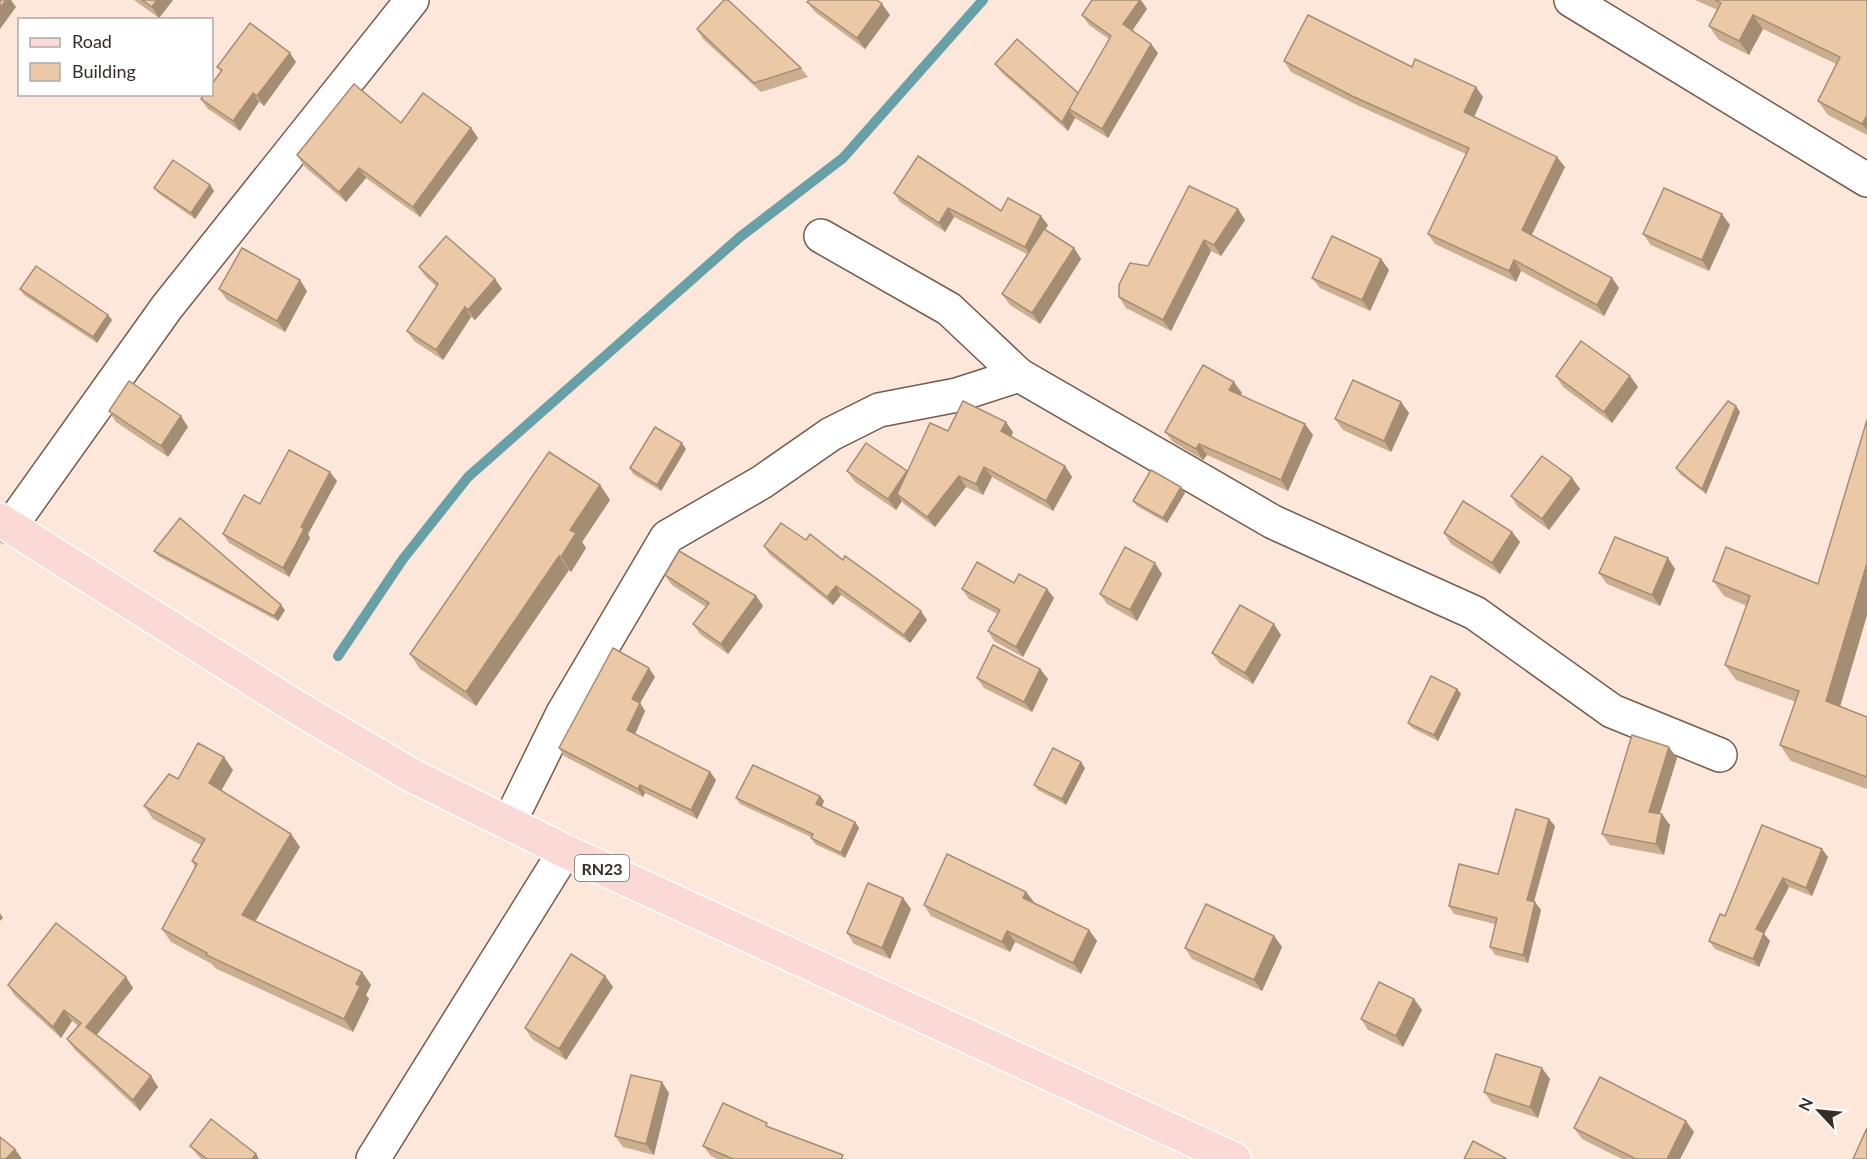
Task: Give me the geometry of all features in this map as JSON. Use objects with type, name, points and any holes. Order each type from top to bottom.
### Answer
[{"type":"main road","name":"RN23","points":[[5,524],[296,707],[411,775],[565,851],[1233,1159]]},
{"type":"street","points":[[5,524],[167,307],[412,0]]},
{"type":"street","points":[[1571,0],[1867,180]]},
{"type":"street","points":[[820,236],[949,309],[1019,375],[1273,522],[1475,613],[1612,711],[1720,755]]},
{"type":"street","points":[[509,823],[562,715],[667,537],[762,482],[831,434],[879,410],[957,395],[1019,375]]},
{"type":"street","points":[[373,1159],[565,851]]},
{"type":"building","points":[[0,0],[6,0],[0,8]]},
{"type":"building","points":[[142,0],[157,0],[152,7]]},
{"type":"building","points":[[724,0],[728,0],[801,68],[754,83],[697,29]]},
{"type":"building","points":[[809,0],[877,0],[882,4],[857,38],[807,2]]},
{"type":"building","points":[[1092,0],[1140,0],[1123,24],[1151,44],[1102,129],[1069,109],[1111,36],[1082,15]]},
{"type":"building","points":[[1715,0],[1867,0],[1867,115],[1862,124],[1818,101],[1840,57],[1753,15],[1739,41],[1709,26],[1721,3]]},
{"type":"building","points":[[1308,15],[1412,67],[1415,59],[1476,87],[1464,112],[1557,157],[1522,230],[1612,278],[1597,305],[1514,260],[1509,271],[1428,234],[1469,148],[1352,96],[1284,61]]},
{"type":"building","points":[[250,23],[290,53],[257,96],[253,93],[233,121],[201,99],[203,96],[213,96],[213,83],[222,70],[217,67]]},
{"type":"building","points":[[1017,39],[1078,93],[1062,122],[995,64]]},
{"type":"building","points":[[354,84],[401,123],[423,93],[471,128],[413,207],[359,168],[339,192],[297,155]]},
{"type":"building","points":[[918,156],[1001,211],[1008,198],[1041,216],[1025,247],[948,208],[939,223],[894,193]]},
{"type":"building","points":[[173,160],[210,185],[191,213],[154,188]]},
{"type":"building","points":[[1189,186],[1238,209],[1214,245],[1204,240],[1163,320],[1119,297],[1119,285],[1130,263],[1148,266]]},
{"type":"building","points":[[1664,188],[1722,214],[1702,260],[1643,234]]},
{"type":"building","points":[[1044,229],[1074,248],[1032,313],[1002,294]]},
{"type":"building","points":[[446,236],[495,279],[468,310],[465,307],[436,350],[407,331],[438,284],[419,267]]},
{"type":"building","points":[[1332,236],[1381,259],[1362,300],[1312,278]]},
{"type":"building","points":[[242,248],[300,280],[277,321],[219,289]]},
{"type":"building","points":[[36,266],[108,315],[93,337],[20,289]]},
{"type":"building","points":[[1581,341],[1630,376],[1604,412],[1556,376]]},
{"type":"building","points":[[1203,365],[1234,382],[1229,390],[1305,424],[1281,480],[1199,444],[1196,449],[1165,432]]},
{"type":"building","points":[[1353,380],[1401,402],[1384,441],[1335,419]]},
{"type":"building","points":[[129,381],[181,416],[161,446],[109,411]]},
{"type":"building","points":[[963,401],[1006,422],[1001,431],[1065,466],[1046,501],[984,467],[976,484],[959,476],[927,517],[897,494],[930,423],[948,431]]},
{"type":"building","points":[[1728,401],[1736,406],[1702,489],[1676,468]]},
{"type":"building","points":[[1867,420],[1867,563],[1826,701],[1867,717],[1867,777],[1780,745],[1799,691],[1725,665],[1750,596],[1713,581],[1726,547],[1818,584]]},
{"type":"building","points":[[655,427],[682,443],[657,485],[630,468]]},
{"type":"building","points":[[866,443],[907,471],[888,499],[847,471]]},
{"type":"building","points":[[289,450],[330,472],[301,527],[304,529],[283,568],[223,534],[244,495],[260,504]]},
{"type":"building","points":[[549,452],[600,485],[570,530],[576,533],[561,557],[559,556],[466,692],[410,654]]},
{"type":"building","points":[[1542,456],[1572,478],[1542,519],[1511,496]]},
{"type":"building","points":[[1151,470],[1181,487],[1163,518],[1133,501]]},
{"type":"building","points":[[1463,501],[1512,532],[1492,563],[1444,533]]},
{"type":"building","points":[[180,518],[281,605],[274,616],[154,551]]},
{"type":"building","points":[[781,523],[806,540],[810,534],[843,560],[845,556],[921,611],[904,635],[836,586],[827,597],[764,546]]},
{"type":"building","points":[[1615,537],[1668,558],[1652,595],[1599,573]]},
{"type":"building","points":[[1125,547],[1155,563],[1130,610],[1100,594]]},
{"type":"building","points":[[679,551],[756,596],[721,644],[693,624],[709,603],[665,575]]},
{"type":"building","points":[[977,562],[1014,583],[1019,574],[1047,589],[1016,647],[988,631],[1000,610],[962,589]]},
{"type":"building","points":[[1240,605],[1274,624],[1245,673],[1212,653]]},
{"type":"building","points":[[993,645],[1040,669],[1024,702],[977,678]]},
{"type":"building","points":[[613,648],[649,668],[632,699],[640,703],[627,730],[710,772],[691,810],[640,785],[638,789],[559,748]]},
{"type":"building","points":[[1431,676],[1457,689],[1434,735],[1408,723]]},
{"type":"building","points":[[1632,735],[1669,747],[1649,812],[1662,814],[1656,844],[1602,834]]},
{"type":"building","points":[[198,743],[224,757],[209,783],[291,834],[242,915],[362,972],[356,984],[360,986],[344,1019],[206,955],[207,953],[162,929],[197,864],[192,861],[205,839],[144,806],[169,774],[178,779]]},
{"type":"building","points":[[1053,748],[1081,762],[1062,799],[1034,785]]},
{"type":"building","points":[[753,765],[820,796],[816,804],[855,822],[841,853],[811,838],[813,834],[736,798]]},
{"type":"building","points":[[1516,809],[1549,819],[1527,900],[1535,902],[1523,955],[1490,947],[1497,918],[1449,906],[1459,864],[1498,874]]},
{"type":"building","points":[[1762,825],[1822,849],[1806,888],[1783,878],[1756,929],[1764,933],[1753,959],[1709,941],[1720,914],[1725,916]]},
{"type":"building","points":[[947,854],[1026,892],[1023,898],[1089,930],[1073,963],[1007,931],[1002,942],[924,905]]},
{"type":"building","points":[[868,883],[903,898],[882,948],[847,933]]},
{"type":"building","points":[[1206,904],[1274,936],[1254,980],[1185,948]]},
{"type":"building","points":[[56,923],[126,977],[86,1027],[151,1076],[133,1100],[67,1039],[81,1023],[64,1010],[53,1027],[8,985]]},
{"type":"building","points":[[571,954],[605,976],[559,1049],[525,1028]]},
{"type":"building","points":[[1379,982],[1414,999],[1396,1036],[1361,1019]]},
{"type":"building","points":[[1496,1054],[1542,1068],[1530,1107],[1484,1092]]},
{"type":"building","points":[[631,1075],[662,1082],[646,1144],[615,1136]]},
{"type":"building","points":[[1600,1077],[1686,1121],[1667,1159],[1636,1159],[1574,1128]]},
{"type":"building","points":[[723,1103],[767,1123],[766,1126],[843,1155],[841,1159],[733,1159],[703,1146]]},
{"type":"building","points":[[211,1119],[256,1154],[252,1159],[207,1159],[190,1146]]},
{"type":"building","points":[[1867,1128],[1867,1159],[1853,1159]]},
{"type":"building","points":[[0,1137],[15,1149],[6,1159],[0,1159]]},
{"type":"building","points":[[1473,1141],[1507,1159],[1464,1159]]},
{"type":"waterway","points":[[338,656],[403,559],[468,477],[740,237],[843,158],[983,0]]}]
